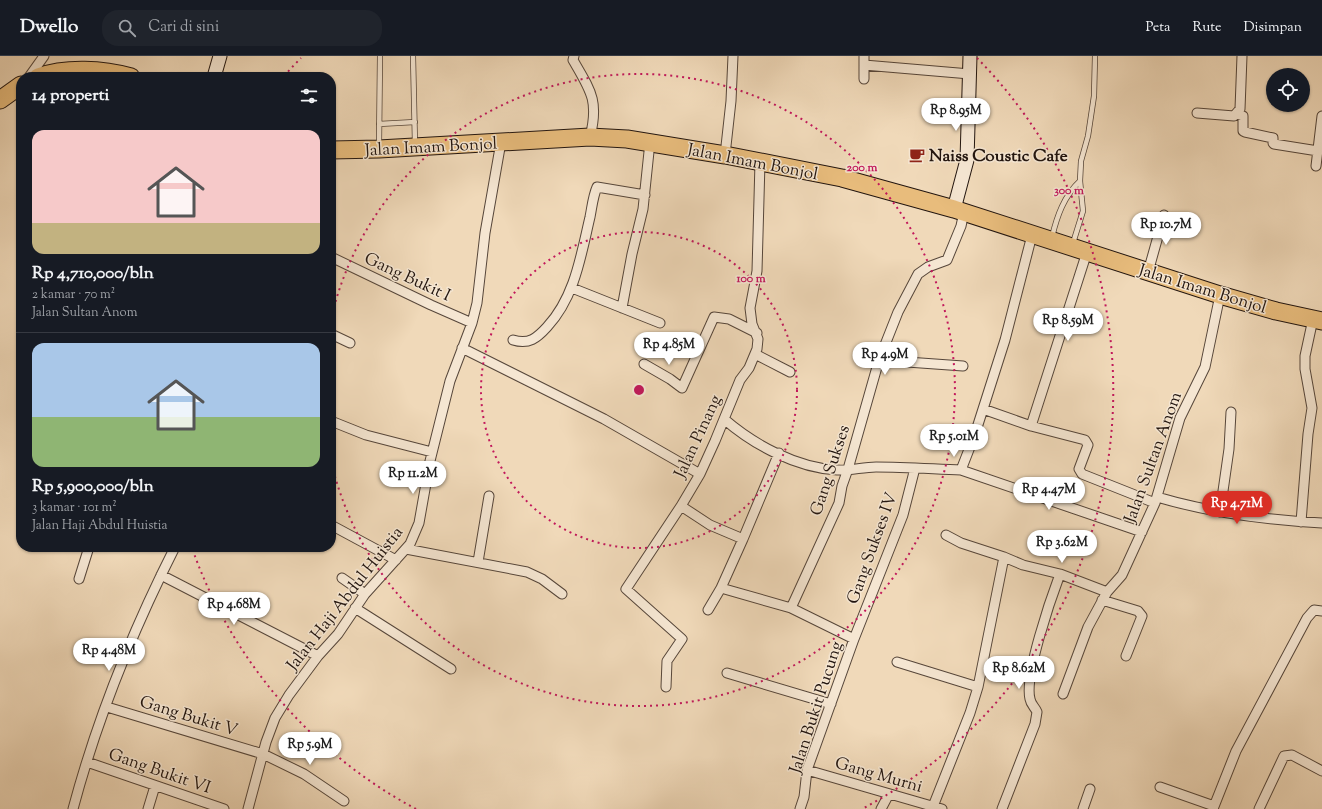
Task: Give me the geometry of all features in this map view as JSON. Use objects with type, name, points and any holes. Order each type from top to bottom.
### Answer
[{"type":"highway","points":[[0,100],[16,89]]},
{"type":"highway","name":"Jalan Imam Bonjol","points":[[336,150],[378,149],[590,137],[650,142],[726,155],[842,178],[959,211],[1220,295],[1318,320]]},
{"type":"street","points":[[33,72],[44,56]]},
{"type":"street","points":[[215,72],[220,56]]},
{"type":"street","points":[[574,56],[573,60],[592,96],[595,117],[590,137]]},
{"type":"street","points":[[726,155],[733,56]]},
{"type":"street","points":[[959,211],[967,160],[970,56]]},
{"type":"street","points":[[1237,114],[1240,109],[1242,56]]},
{"type":"street","points":[[864,79],[864,61],[970,74]]},
{"type":"street","points":[[1197,113],[1234,116],[1237,114],[1243,116],[1243,130],[1245,132],[1273,138],[1274,144],[1318,151]]},
{"type":"street","points":[[1316,166],[1322,116]]},
{"type":"street","name":"Jalan Haji Abdul Huistia","points":[[248,809],[262,754],[275,718],[289,695],[318,656],[338,634],[364,594],[410,544],[420,523],[432,452],[450,381],[472,323],[501,142]]},
{"type":"street","points":[[622,308],[645,195],[650,142]]},
{"type":"street","name":"Jalan Pinang","points":[[666,687],[667,660],[682,639],[626,589],[681,506],[700,474],[740,380],[749,368],[755,354],[758,339],[757,333],[752,324],[750,308],[757,271],[760,162]]},
{"type":"street","points":[[513,340],[530,342],[540,335],[554,319],[572,288],[597,187],[645,195]]},
{"type":"street","name":"Gang Sukses","points":[[791,608],[839,503],[842,486],[879,360],[898,312],[918,274],[928,267],[947,260],[961,226],[959,211]]},
{"type":"street","points":[[1148,272],[1164,215]]},
{"type":"street","points":[[961,470],[983,410],[1014,309],[1032,235]]},
{"type":"street","points":[[1031,426],[1079,250]]},
{"type":"street","name":"Gang Bukit I","points":[[336,259],[472,323]]},
{"type":"street","points":[[572,288],[660,323]]},
{"type":"street","name":"Jalan Sultan Anom","points":[[1063,694],[1083,640],[1105,596],[1122,575],[1156,500],[1180,418],[1205,366],[1220,295]]},
{"type":"street","points":[[644,364],[670,379],[682,388],[714,317],[729,319],[757,333]]},
{"type":"street","points":[[1301,522],[1308,434],[1312,408],[1305,369],[1305,356],[1318,320]]},
{"type":"street","points":[[336,336],[350,343]]},
{"type":"street","points":[[462,348],[604,419],[700,474]]},
{"type":"street","points":[[755,354],[790,372]]},
{"type":"street","points":[[879,360],[963,366]]},
{"type":"street","points":[[983,410],[1031,426],[1085,440],[1088,445],[1079,469],[1082,474],[1156,500],[1220,512],[1301,522],[1322,523]]},
{"type":"street","points":[[1220,512],[1229,449],[1231,412]]},
{"type":"street","points":[[724,419],[738,431],[779,453],[808,466],[837,470],[875,467],[961,470],[1142,532]]},
{"type":"street","points":[[336,423],[366,435],[432,452]]},
{"type":"street","points":[[708,610],[721,588],[779,453]]},
{"type":"street","name":"Gang Sukses IV","points":[[854,639],[902,515],[916,468]]},
{"type":"street","points":[[478,562],[489,496]]},
{"type":"street","points":[[681,506],[710,525],[743,539]]},
{"type":"street","points":[[336,528],[396,560]]},
{"type":"street","points":[[946,535],[1023,565],[1060,574],[1138,611],[1142,616],[1126,656]]},
{"type":"street","points":[[406,549],[527,572],[542,579],[562,594]]},
{"type":"street","points":[[79,579],[87,552]]},
{"type":"street","points":[[73,809],[87,762],[134,636],[172,552]]},
{"type":"street","points":[[936,808],[978,687],[1004,557]]},
{"type":"street","points":[[1002,809],[1035,724],[1037,712],[1032,704],[1029,694],[1032,674],[1046,615],[1060,574]]},
{"type":"street","points":[[161,575],[318,656]]},
{"type":"street","points":[[342,578],[364,594]]},
{"type":"street","points":[[721,588],[791,608],[854,639]]},
{"type":"street","points":[[355,608],[452,669]]},
{"type":"street","points":[[1160,787],[1214,807],[1236,751],[1307,618],[1314,610],[1322,611]]},
{"type":"street","name":"Jalan Bukit Pucung","points":[[800,809],[804,797],[807,770],[854,639]]},
{"type":"street","points":[[898,662],[978,687]]},
{"type":"street","points":[[727,673],[831,704]]},
{"type":"street","name":"Gang Bukit V","points":[[107,707],[262,754],[304,774],[344,801]]},
{"type":"street","points":[[1260,809],[1284,756],[1292,755],[1322,771]]},
{"type":"street","name":"Gang Bukit VI","points":[[87,762],[224,809]]},
{"type":"street","name":"Gang Murni","points":[[807,770],[936,808]]},
{"type":"street","points":[[148,809],[155,786]]},
{"type":"street","points":[[1083,809],[1090,789]]},
{"type":"street","points":[[880,809],[889,794]]},
{"type":"lane","points":[[378,149],[380,56]]},
{"type":"lane","points":[[413,56],[415,147]]},
{"type":"lane","points":[[1079,250],[1083,211],[1080,181],[1081,161],[1088,136],[1094,96],[1095,56]]},
{"type":"lane","points":[[379,124],[415,122]]},
{"type":"lane","points":[[1051,240],[1060,208],[1073,188],[1080,181]]},
{"type":"place","name":"Naiss Coustic Cafe","points":[[917,155]]}]
